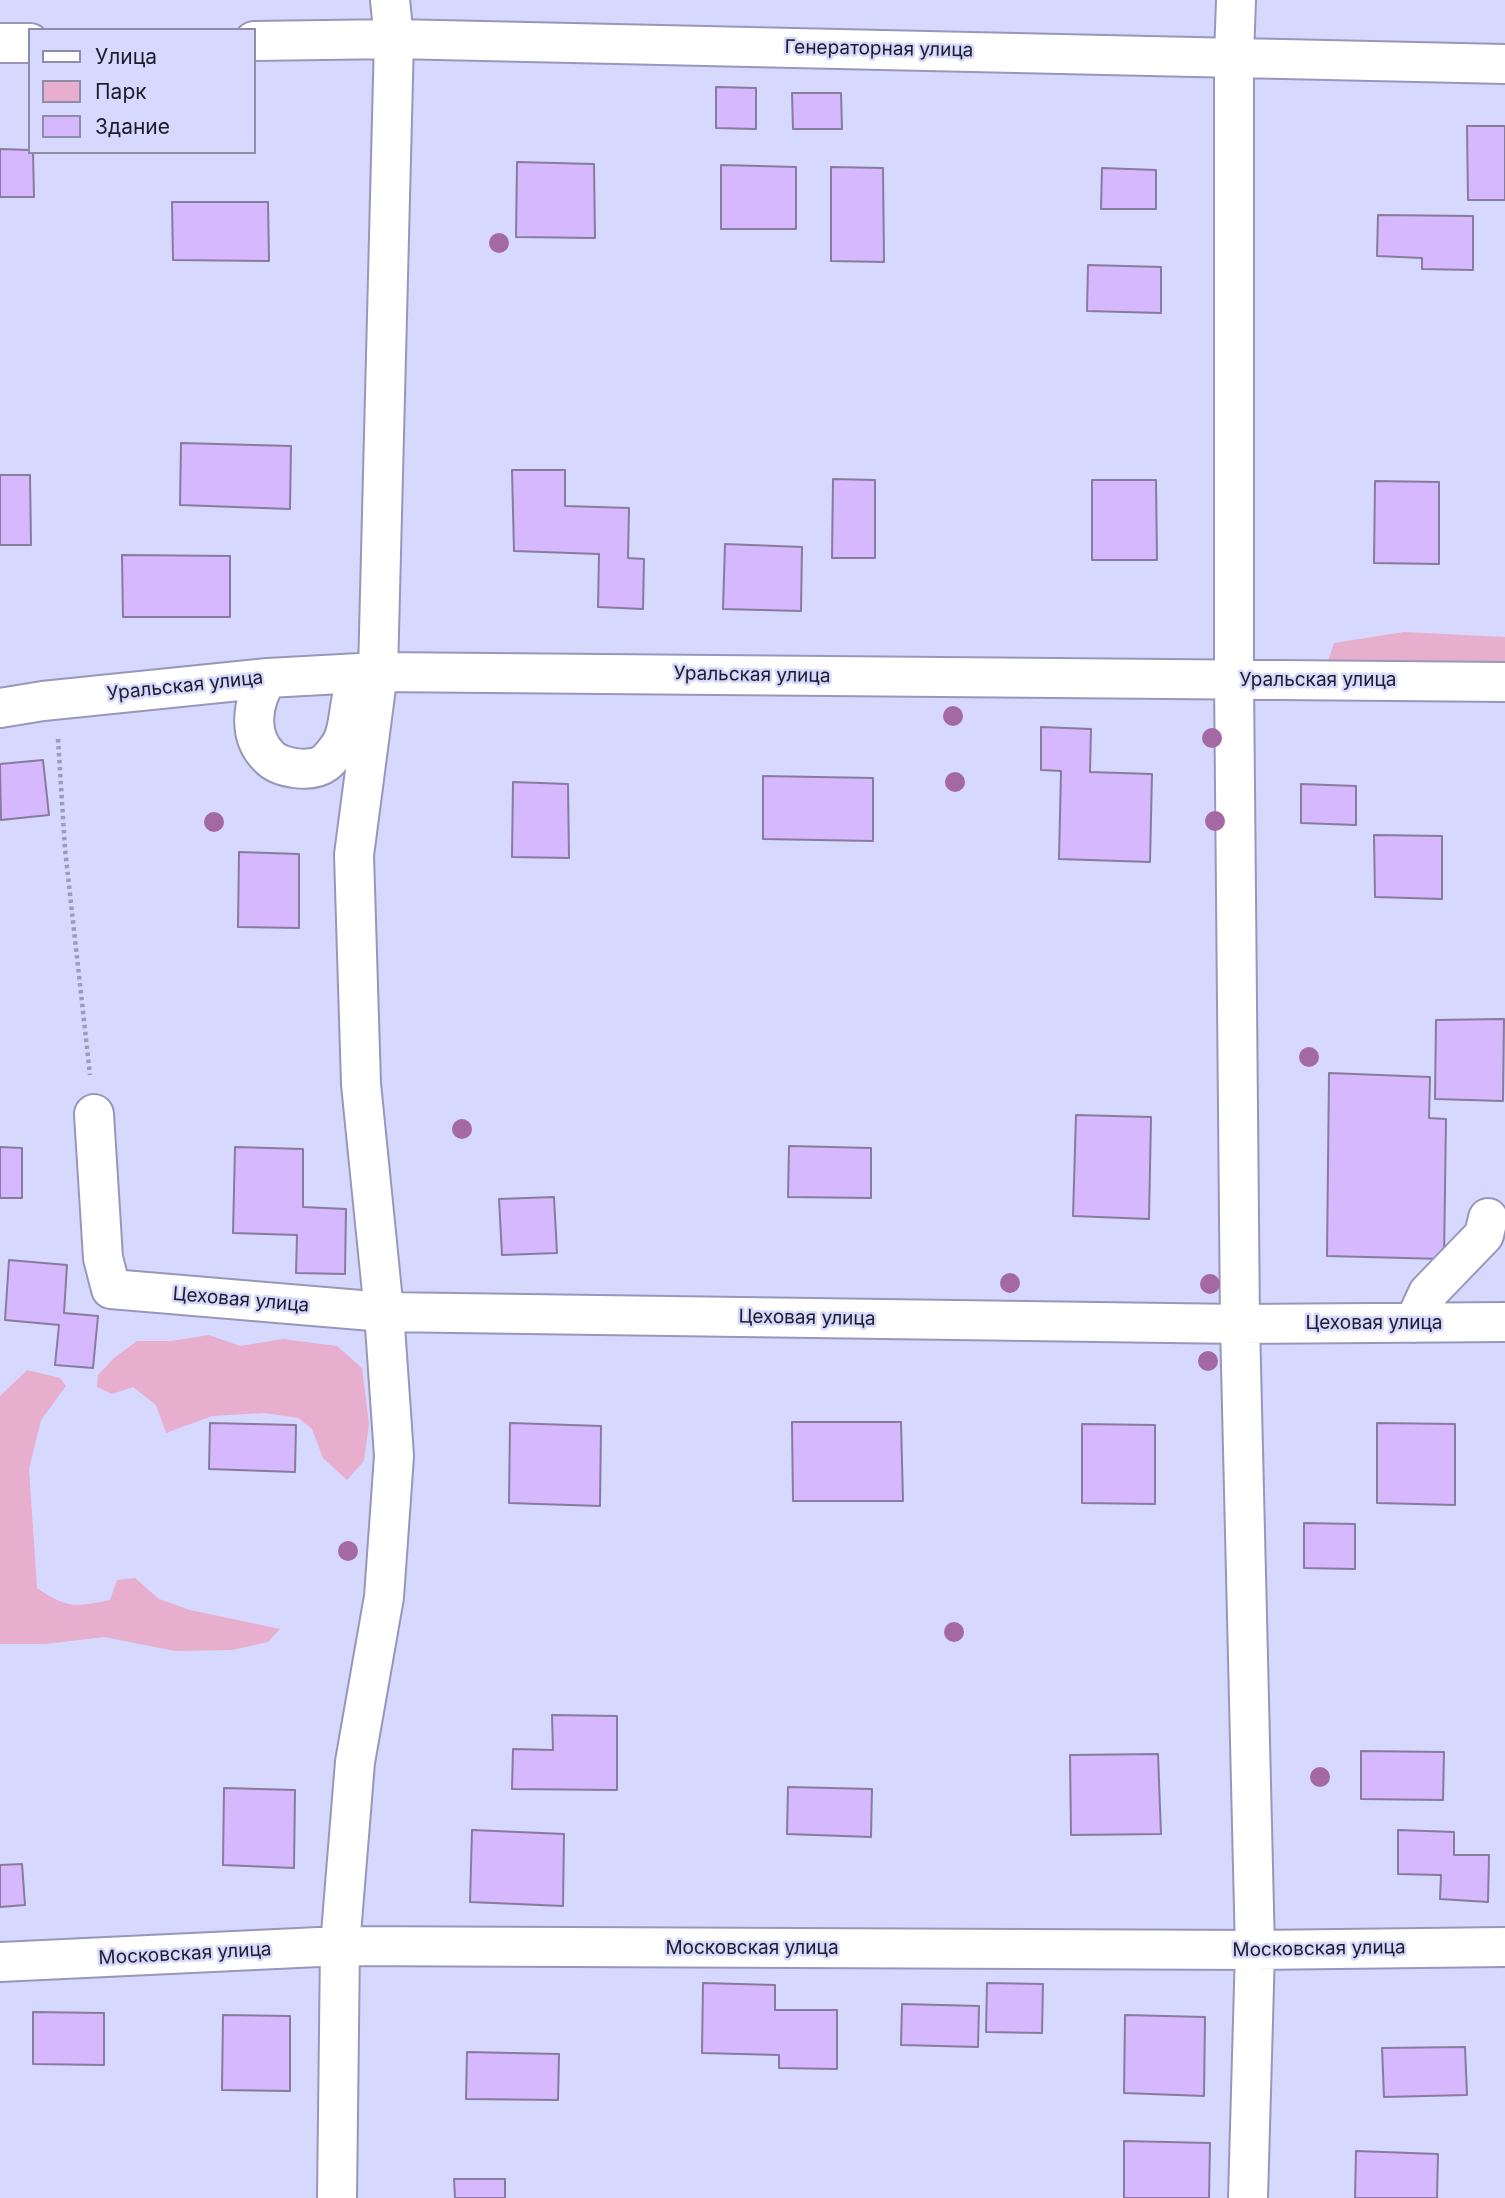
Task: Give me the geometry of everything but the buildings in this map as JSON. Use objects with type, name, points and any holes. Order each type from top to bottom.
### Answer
[{"type":"street","points":[[337,2198],[340,1946],[355,1762],[384,1597],[394,1456],[384,1312],[361,1084],[354,855],[379,672],[394,39],[390,0]]},
{"type":"street","points":[[1236,0],[1234,680],[1240,1324],[1255,1950],[1248,2198]]},
{"type":"street","name":"Генераторная улица","points":[[256,41],[394,39],[1505,64]]},
{"type":"street","points":[[0,43],[28,43]]},
{"type":"street","points":[[268,678],[254,705],[257,739],[270,758],[288,767],[307,769],[324,764],[342,743],[349,705],[358,678],[379,672]]},
{"type":"street","name":"Уральская улица","points":[[0,708],[55,699],[268,678],[379,672],[1505,682]]},
{"type":"street","name":"Цеховая улица","points":[[94,1114],[103,1258],[111,1289],[384,1312],[1240,1324],[1505,1322]]},
{"type":"street","points":[[1414,1323],[1428,1293],[1484,1234],[1488,1218]]},
{"type":"street","name":"Московская улица","points":[[0,1962],[340,1946],[1255,1950],[1505,1947]]},
{"type":"path","points":[[55,699],[65,849],[94,1114]]},
{"type":"green space","points":[[1404,632],[1505,637],[1505,670],[1327,664],[1334,643]]},
{"type":"green space","points":[[209,1335],[240,1346],[283,1339],[337,1346],[362,1368],[369,1424],[364,1461],[347,1480],[323,1458],[312,1429],[298,1418],[264,1413],[212,1416],[166,1433],[156,1405],[133,1387],[112,1394],[97,1387],[98,1375],[114,1358],[137,1341],[171,1341]]},
{"type":"green space","points":[[27,1370],[60,1378],[66,1386],[41,1420],[29,1469],[37,1588],[56,1600],[79,1605],[110,1600],[117,1580],[135,1578],[159,1599],[190,1610],[280,1629],[268,1642],[232,1650],[175,1651],[104,1637],[45,1644],[0,1644],[0,1396]]}]
